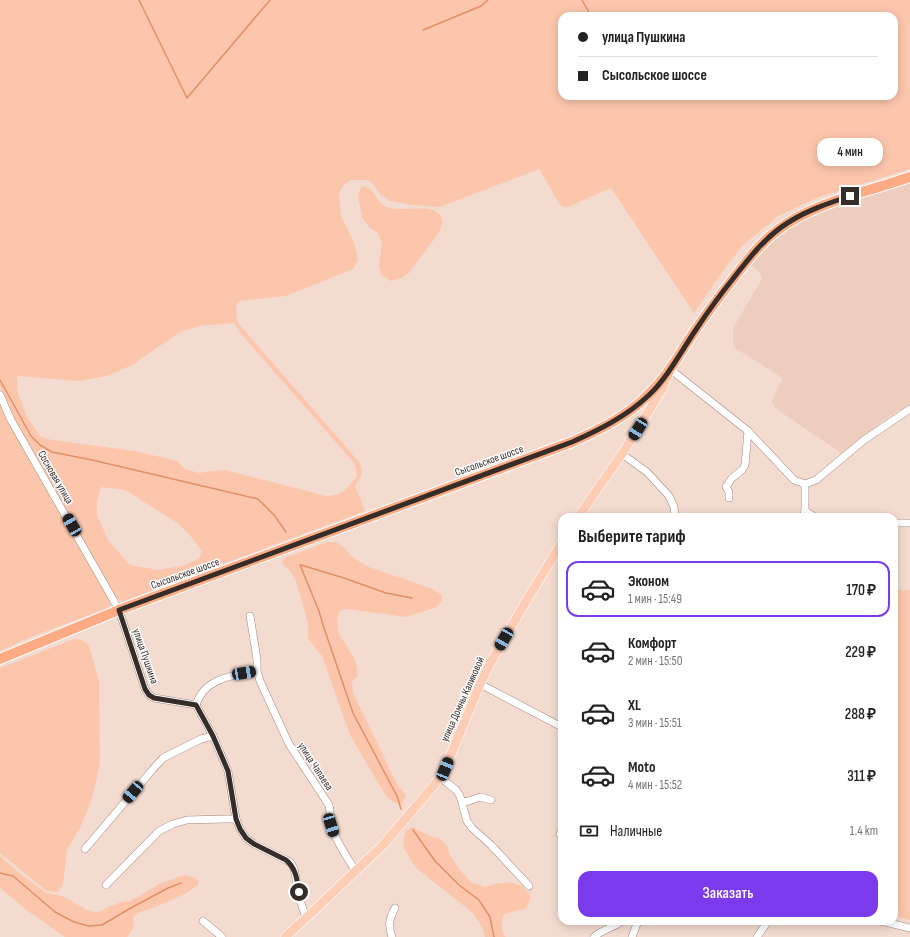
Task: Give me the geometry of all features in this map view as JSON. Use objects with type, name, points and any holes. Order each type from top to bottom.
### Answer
[{"type":"highway","name":"Сысольское шоссе","points":[[0,659],[119,610],[593,433],[637,405],[650,394],[669,370],[710,308],[749,257],[769,237],[788,223],[812,210],[910,177]]},
{"type":"main road","points":[[581,513],[622,454],[661,391],[669,370]]},
{"type":"main road","name":"улица Домны Каликовой","points":[[288,936],[383,845],[435,784],[445,769],[480,684],[490,664],[558,549]]},
{"type":"street","points":[[669,370],[675,373],[748,431],[794,480],[805,484],[816,480],[864,440],[910,409]]},
{"type":"street","name":"Сосновая улица","points":[[0,395],[12,420],[119,610]]},
{"type":"street","points":[[729,498],[729,492],[726,487],[732,478],[742,470],[745,465],[748,431]]},
{"type":"street","points":[[622,454],[647,472],[669,496],[674,507],[675,513]]},
{"type":"street","points":[[804,513],[805,484]]},
{"type":"street","points":[[898,523],[910,523]]},
{"type":"street","name":"улица Пушкина","points":[[119,610],[145,689],[149,695],[154,698],[196,705]]},
{"type":"street","name":"улица Чапаева","points":[[250,616],[257,659],[257,671],[260,681],[289,744],[329,806],[331,825],[334,834],[356,872]]},
{"type":"street","points":[[257,671],[232,675],[219,679],[207,688],[198,698],[196,705],[213,736],[228,771],[236,819],[240,829],[246,838],[254,844],[291,863],[294,869],[301,903],[306,918]]},
{"type":"street","points":[[480,684],[558,724]]},
{"type":"street","points":[[85,849],[152,769],[164,758],[201,739],[213,736]]},
{"type":"street","points":[[439,777],[456,790],[460,796],[467,821],[472,828],[491,845],[530,886]]},
{"type":"street","points":[[462,802],[480,797],[491,800]]},
{"type":"street","points":[[106,885],[159,831],[187,820],[236,819]]},
{"type":"street","points":[[392,937],[389,924],[395,908]]},
{"type":"street","points":[[203,921],[222,937]]},
{"type":"street","points":[[594,937],[600,932],[616,925]]},
{"type":"street","points":[[632,937],[636,925]]},
{"type":"street","points":[[757,937],[765,925]]},
{"type":"street","points":[[898,925],[910,928]]},
{"type":"shaded area","points":[[0,0],[910,0],[910,169],[819,197],[778,216],[743,245],[694,313],[611,188],[565,207],[560,205],[539,169],[440,207],[412,205],[390,201],[380,194],[373,184],[367,180],[350,180],[343,186],[339,193],[341,216],[354,242],[358,260],[353,269],[286,296],[239,301],[236,306],[237,321],[360,463],[362,475],[355,486],[365,511],[122,602],[116,597],[14,419],[0,387]],"holes":[[[234,323],[241,334],[355,464],[357,476],[345,490],[337,494],[327,496],[225,470],[199,473],[185,469],[177,461],[135,451],[52,440],[41,437],[27,417],[18,393],[17,376],[78,381],[107,376],[132,365],[180,332],[199,326]],[[101,487],[125,490],[179,524],[202,551],[199,558],[186,565],[158,570],[130,565],[108,540],[97,515],[97,501]]]},
{"type":"shaded area","points":[[910,183],[910,415],[907,411],[898,410],[841,453],[775,408],[772,400],[782,380],[781,377],[735,348],[733,342],[733,328],[762,279],[760,272],[751,265],[775,240],[793,227],[835,206]]},
{"type":"shaded area","points":[[362,186],[371,190],[380,202],[387,207],[393,209],[431,210],[437,212],[443,222],[438,234],[408,274],[399,279],[391,281],[381,275],[379,266],[382,243],[378,233],[370,228],[362,218],[358,195]]},
{"type":"shaded area","points":[[0,402],[110,600],[110,607],[26,639],[0,651]]},
{"type":"shaded area","points":[[327,542],[336,542],[344,547],[351,556],[366,566],[430,588],[442,595],[442,600],[437,607],[406,617],[347,609],[340,611],[337,620],[339,634],[356,663],[358,675],[352,682],[353,693],[396,782],[406,796],[402,804],[393,802],[386,796],[350,735],[322,656],[308,638],[308,623],[296,581],[282,561],[287,557]]},
{"type":"shaded area","points":[[898,590],[910,590],[910,920],[898,917]]},
{"type":"shaded area","points":[[74,639],[82,640],[89,646],[99,681],[100,764],[92,799],[80,828],[67,850],[63,884],[57,892],[47,891],[0,853],[0,668]]},
{"type":"shaded area","points":[[412,827],[431,837],[439,838],[447,846],[450,855],[459,869],[471,882],[485,887],[510,882],[522,886],[528,892],[531,898],[525,909],[504,915],[502,926],[506,937],[485,937],[482,927],[473,913],[415,867],[403,846],[406,831]]},
{"type":"shaded area","points":[[0,856],[46,893],[62,896],[85,909],[95,912],[102,911],[122,902],[131,901],[159,884],[184,875],[198,880],[199,884],[190,891],[178,897],[135,915],[133,917],[134,927],[127,937],[65,937],[28,911],[0,888]]},
{"type":"waterway","points":[[139,0],[187,98],[270,0]]},
{"type":"waterway","points":[[423,30],[481,6],[488,0]]},
{"type":"waterway","points":[[582,0],[589,12]]},
{"type":"waterway","points":[[0,380],[31,436],[40,445],[52,452],[258,499],[274,515],[286,532]]},
{"type":"waterway","points":[[300,565],[319,611],[353,713],[397,796],[401,809]]},
{"type":"waterway","points":[[301,565],[386,593],[412,598]]},
{"type":"waterway","points":[[413,830],[435,861],[459,885],[479,900],[490,917],[494,937]]},
{"type":"waterway","points":[[0,873],[13,876],[55,912],[74,922],[89,926],[102,925],[168,888],[181,883]]},
{"type":"route","points":[[299,892],[294,869],[291,863],[254,844],[246,838],[240,829],[236,819],[228,771],[213,736],[196,705],[154,698],[149,695],[145,689],[119,610],[593,433],[637,405],[650,394],[669,370],[710,308],[749,257],[769,237],[788,223],[812,210],[850,196]]}]
